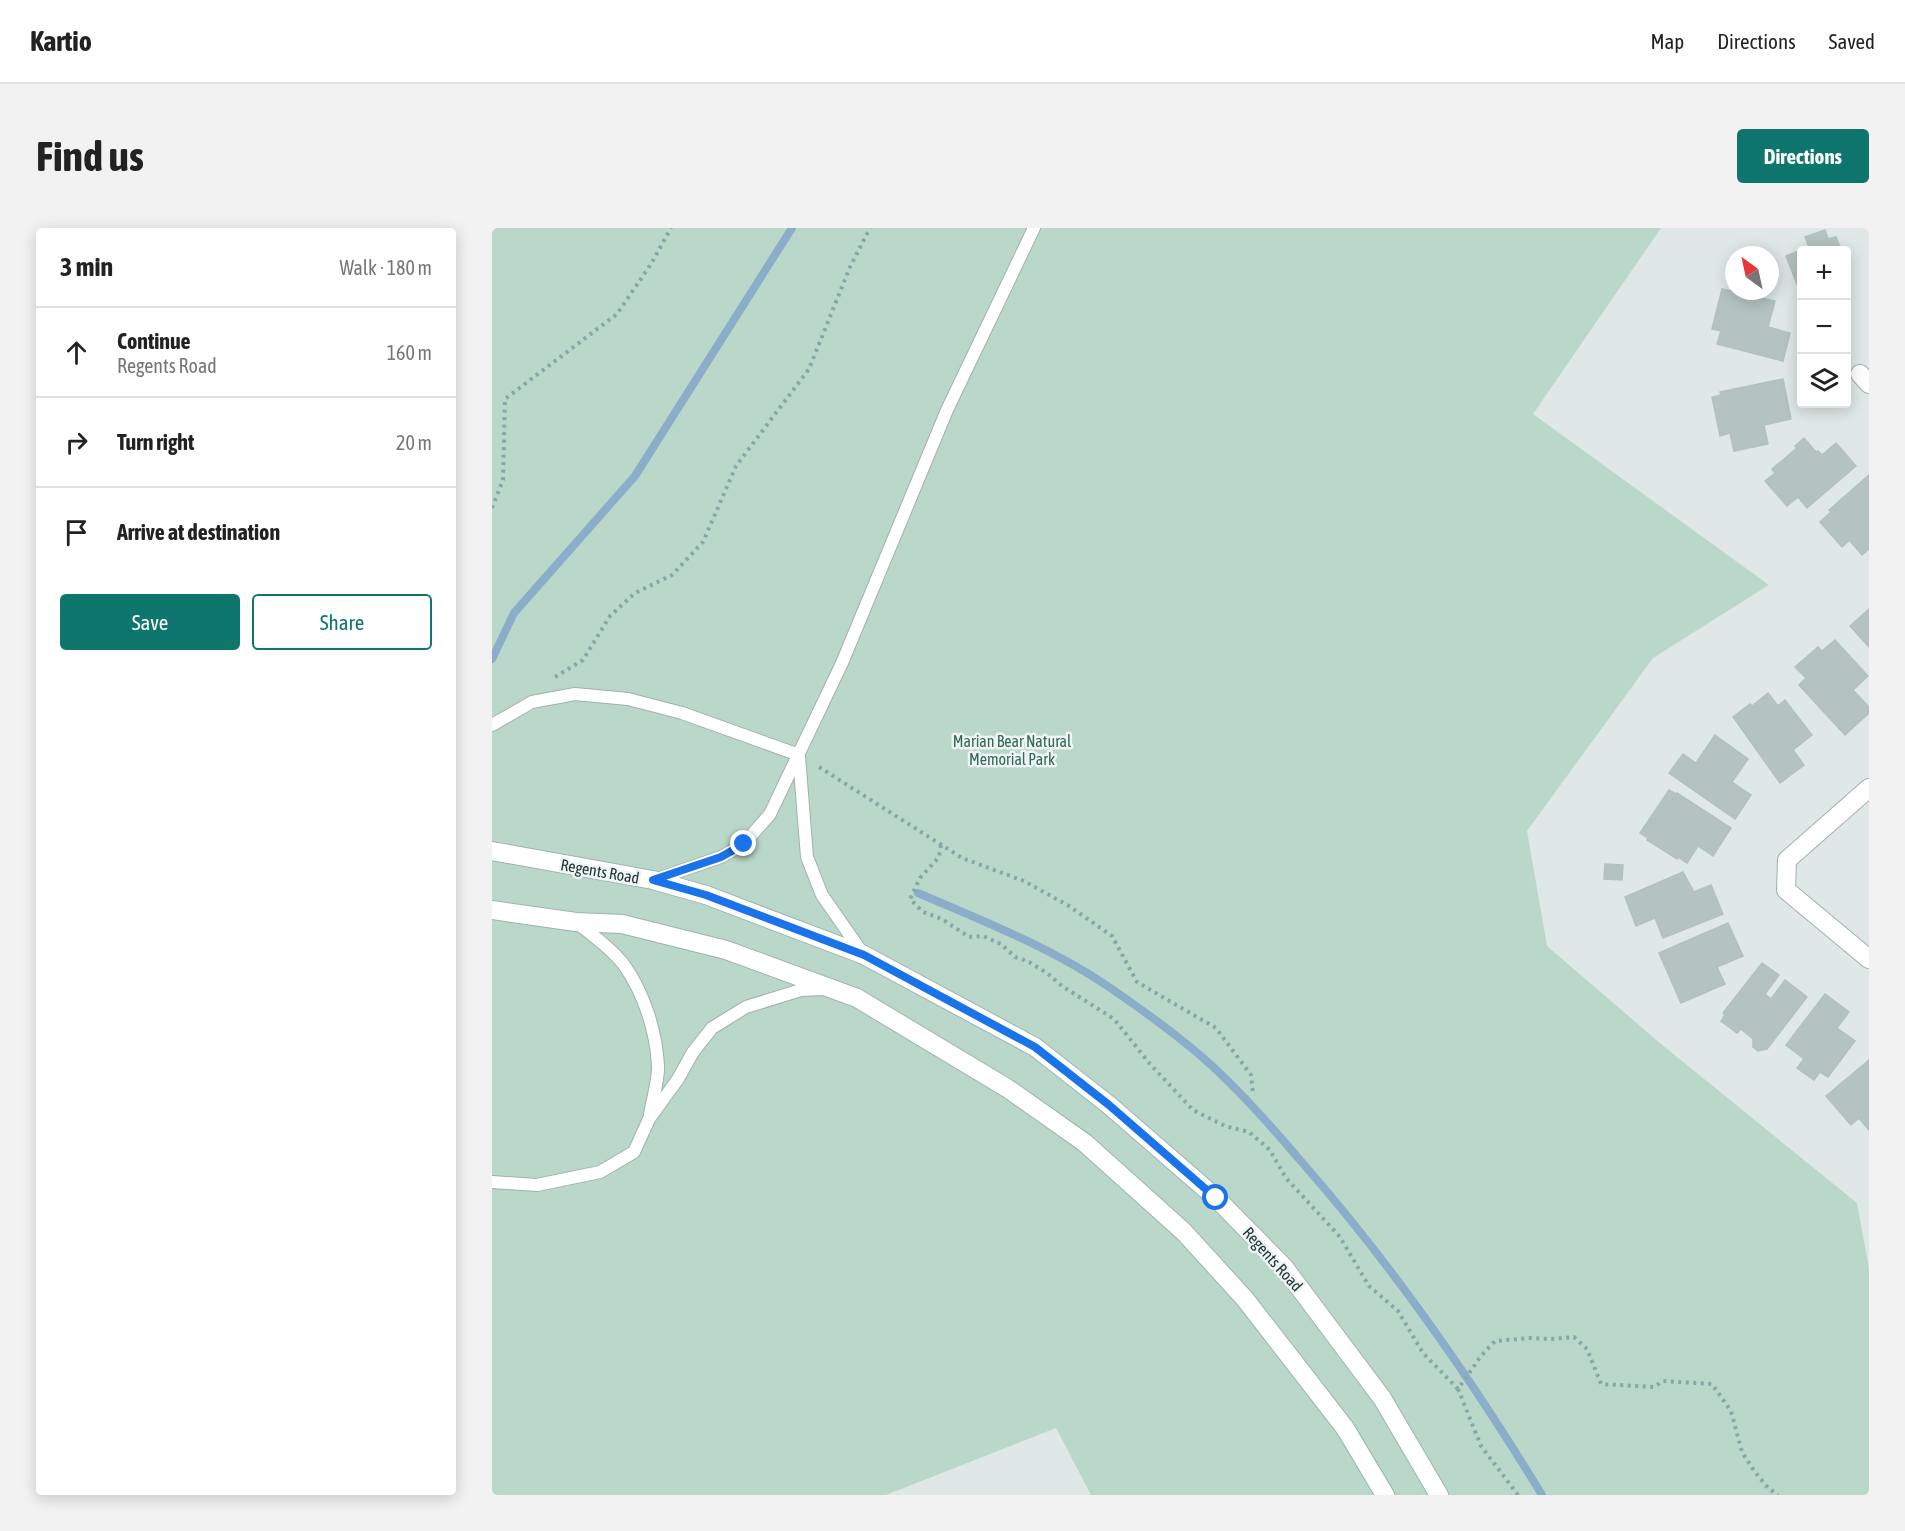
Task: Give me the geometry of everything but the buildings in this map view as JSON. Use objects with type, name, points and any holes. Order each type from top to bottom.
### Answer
[{"type":"main road","points":[[1869,788],[1787,860],[1786,890],[1869,959]]},
{"type":"main road","name":"Regents Road","points":[[492,851],[653,880],[706,895],[864,955],[1035,1047],[1109,1105],[1216,1198],[1284,1267],[1382,1398],[1439,1495]]},
{"type":"main road","points":[[492,910],[576,922],[622,924],[726,950],[858,998],[1007,1088],[1086,1143],[1184,1232],[1245,1299],[1345,1428],[1385,1495]]},
{"type":"lane","points":[[653,880],[721,857],[744,844],[770,814],[842,663],[947,410],[1034,228]]},
{"type":"lane","points":[[492,725],[532,702],[575,694],[628,699],[682,712],[799,755]]},
{"type":"lane","points":[[799,755],[807,856],[822,895],[864,955]]},
{"type":"lane","points":[[576,922],[623,964],[640,991],[650,1022],[658,1067],[649,1119]]},
{"type":"lane","points":[[492,1182],[537,1185],[600,1172],[634,1152],[649,1119],[678,1080],[693,1052],[712,1028],[747,1007],[766,1000],[801,990],[833,989]]},
{"type":"path","points":[[492,508],[503,480],[505,399],[617,314],[651,264],[671,228]]},
{"type":"path","points":[[532,702],[542,685],[583,660],[610,616],[635,593],[672,576],[703,542],[736,466],[809,369],[850,267],[870,228]]},
{"type":"path","points":[[799,755],[962,858],[1024,881],[1069,906],[1112,936],[1137,982],[1216,1028],[1251,1075],[1253,1094]]},
{"type":"path","points":[[941,844],[939,857],[920,878],[910,899],[923,912],[942,919],[969,937],[983,936],[1001,944],[1015,957],[1047,973],[1062,986],[1114,1019],[1150,1064],[1193,1110],[1225,1126],[1249,1132],[1270,1150],[1286,1178],[1340,1237],[1370,1286],[1398,1311],[1422,1353],[1458,1389],[1481,1446],[1518,1495]]},
{"type":"path","points":[[1458,1389],[1494,1341],[1574,1337],[1587,1349],[1601,1384],[1654,1387],[1664,1381],[1712,1383],[1731,1411],[1742,1452],[1768,1488],[1779,1495]]},
{"type":"green space","name":"Marian Bear Natural Memorial Park","points":[[492,228],[1661,228],[1533,414],[1769,585],[1653,658],[1527,831],[1547,946],[1661,1044],[1857,1203],[1869,1269],[1869,1495],[1091,1495],[1056,1428],[886,1495],[492,1495]]},
{"type":"waterway","points":[[492,659],[514,613],[635,476],[792,228]]},
{"type":"waterway","points":[[918,893],[1016,936],[1087,973],[1161,1024],[1223,1076],[1260,1114],[1371,1245],[1460,1368],[1542,1495]]},
{"type":"route","points":[[744,844],[721,857],[653,880],[706,895],[864,955],[1035,1047],[1109,1105],[1216,1198]]}]
